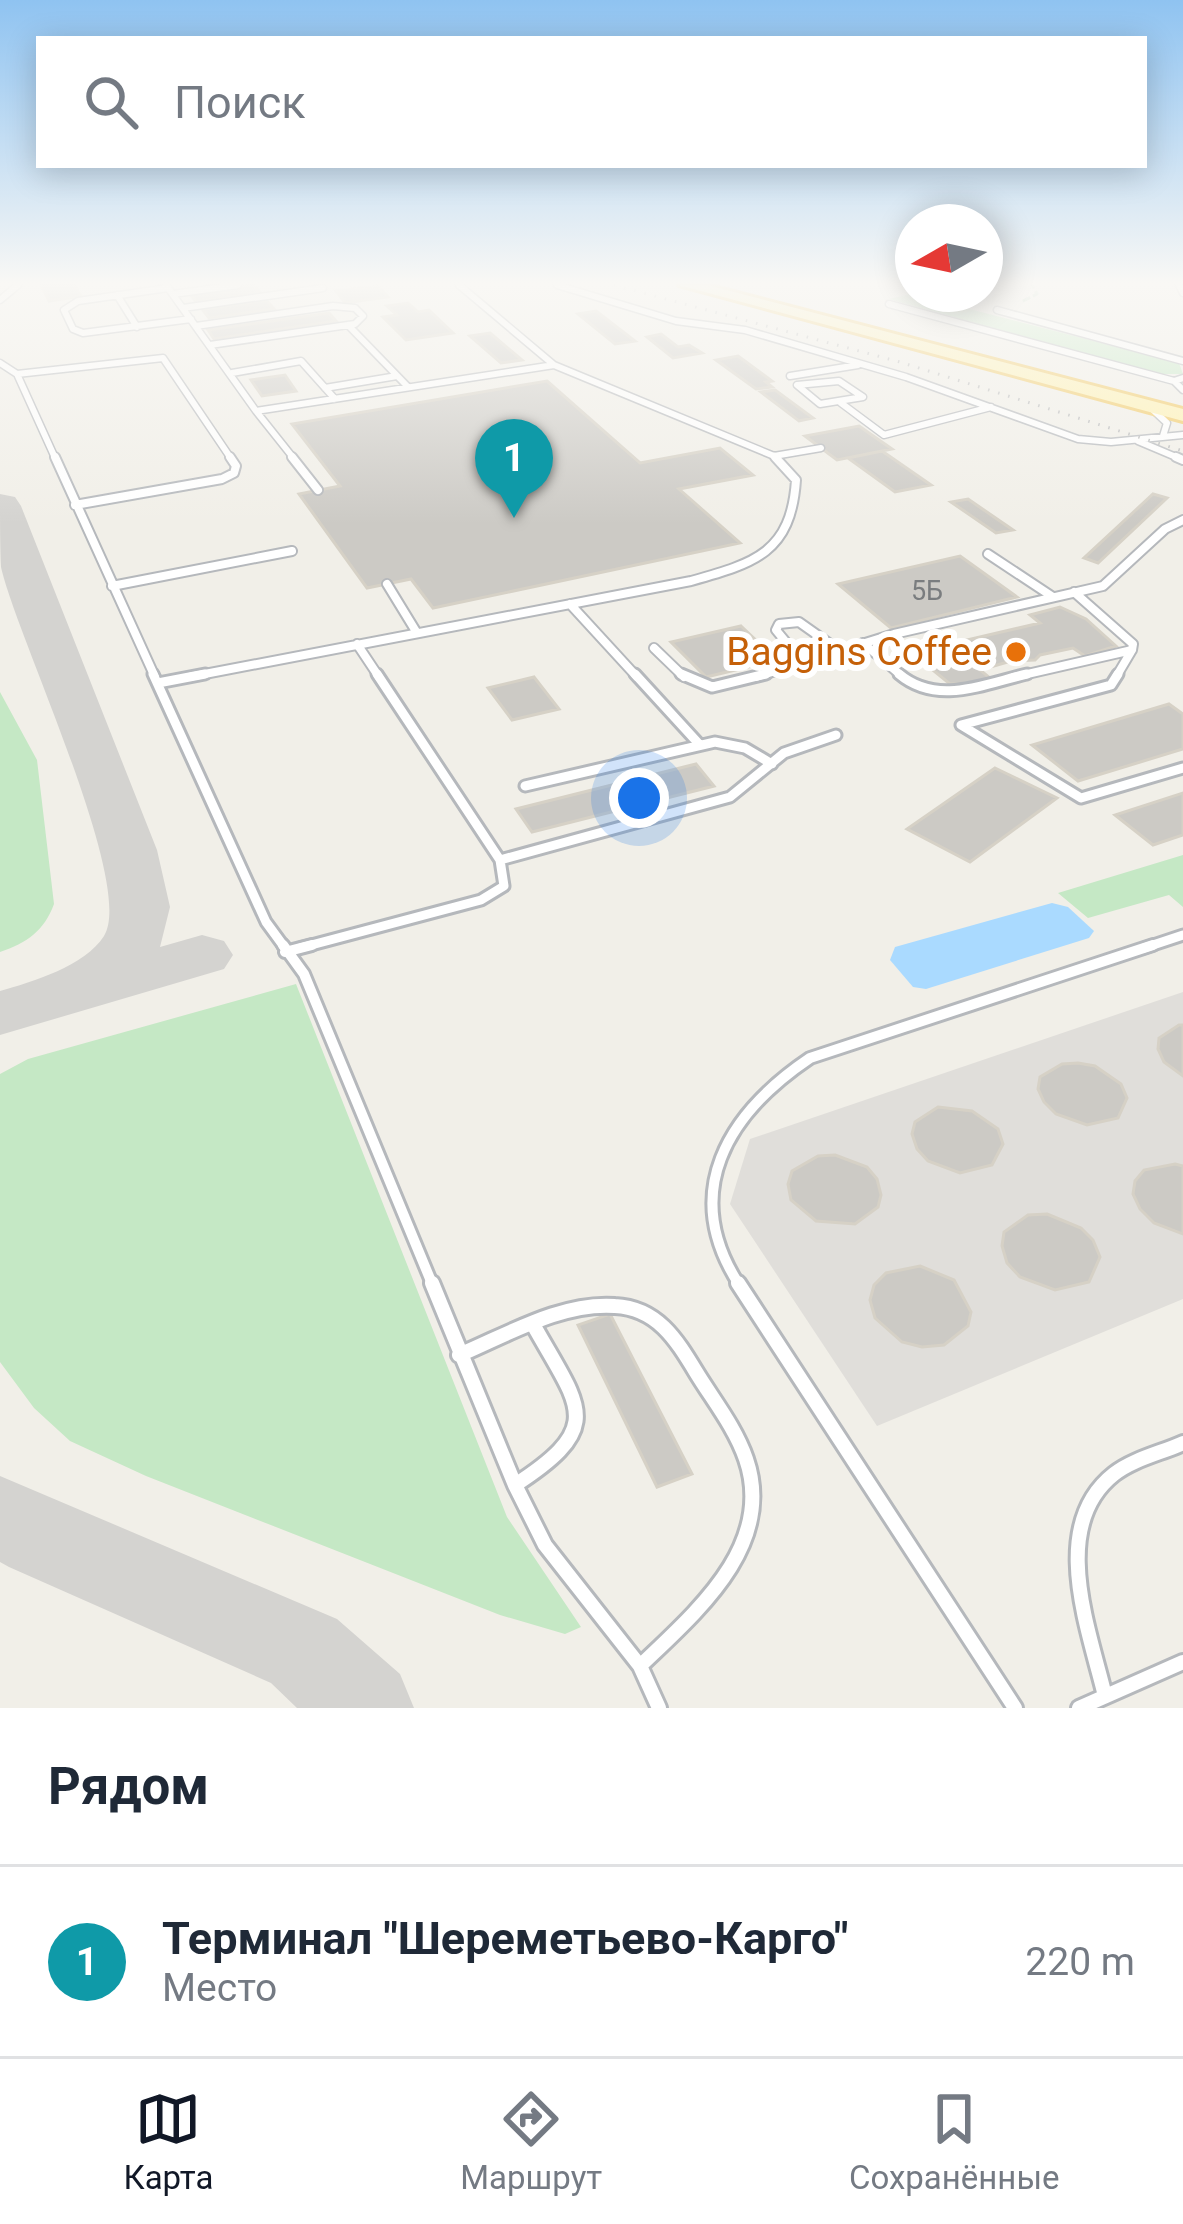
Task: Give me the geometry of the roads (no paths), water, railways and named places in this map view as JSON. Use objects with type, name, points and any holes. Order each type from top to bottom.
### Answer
[{"type":"main road","points":[[999,365],[1183,415]]},
{"type":"main road","points":[[1025,365],[1183,405]]},
{"type":"lane","points":[[3,365],[17,374],[266,922],[304,974],[515,1485],[545,1545],[640,1666],[659,1708]]},
{"type":"lane","points":[[17,374],[102,365]]},
{"type":"lane","points":[[75,505],[234,473],[236,466],[168,365]]},
{"type":"lane","points":[[225,365],[318,490]]},
{"type":"lane","points":[[232,373],[280,365]]},
{"type":"lane","points":[[304,365],[334,399]]},
{"type":"lane","points":[[386,365],[408,387]]},
{"type":"lane","points":[[158,683],[692,580],[765,556],[788,529],[796,490],[796,479],[774,456],[554,365],[256,411]]},
{"type":"lane","points":[[790,376],[859,365]]},
{"type":"lane","points":[[865,365],[1078,439],[1183,435]]},
{"type":"lane","points":[[1114,365],[1174,381],[1183,390]]},
{"type":"lane","points":[[325,388],[397,376]]},
{"type":"lane","points":[[1174,381],[1183,378]]},
{"type":"lane","points":[[841,403],[863,397],[839,381],[797,386],[820,404],[841,403],[880,436],[992,406]]},
{"type":"lane","points":[[1137,400],[1167,422],[1163,436]]},
{"type":"lane","points":[[1136,440],[1183,460]]},
{"type":"lane","points":[[774,456],[820,448]]},
{"type":"lane","points":[[654,648],[688,682],[711,689],[805,665],[863,643],[1112,582],[1165,529],[1183,520]]},
{"type":"lane","points":[[112,586],[292,551]]},
{"type":"lane","points":[[988,554],[1053,597]]},
{"type":"lane","points":[[387,584],[417,633]]},
{"type":"lane","points":[[1074,592],[1124,630],[1133,644],[1111,685],[962,725],[1081,798],[1183,768]]},
{"type":"lane","points":[[570,604],[699,744]]},
{"type":"lane","points":[[805,665],[782,641],[776,630],[779,624],[799,622],[840,651]]},
{"type":"lane","points":[[863,643],[911,684],[940,694],[1132,650]]},
{"type":"lane","points":[[285,952],[498,892],[506,873],[357,644]]},
{"type":"lane","points":[[500,860],[730,797],[784,753],[836,735]]},
{"type":"lane","points":[[525,786],[699,744],[732,744],[772,764]]},
{"type":"lane","points":[[1015,1708],[719,1254],[709,1220],[711,1192],[722,1153],[761,1093],[810,1058],[1183,935]]},
{"type":"lane","points":[[459,1355],[580,1308],[633,1308],[669,1328],[729,1425],[751,1477],[752,1513],[739,1555],[711,1594],[640,1666]]},
{"type":"lane","points":[[515,1485],[563,1456],[574,1443],[579,1424],[577,1407],[534,1326]]},
{"type":"lane","points":[[1105,1696],[1078,1562],[1080,1536],[1092,1502],[1113,1475],[1183,1443]]},
{"type":"lane","points":[[1078,1708],[1183,1662]]},
{"type":"water","points":[[1052,903],[1068,907],[1094,931],[1089,938],[926,989],[913,987],[890,960],[895,947]]},
{"type":"railway","points":[[909,365],[1183,451]]},
{"type":"place","name":"Терминал \"Шереметьево-Карго\"","points":[[514,518]]},
{"type":"place","name":"Baggins Coffee","points":[[1016,652]]}]
